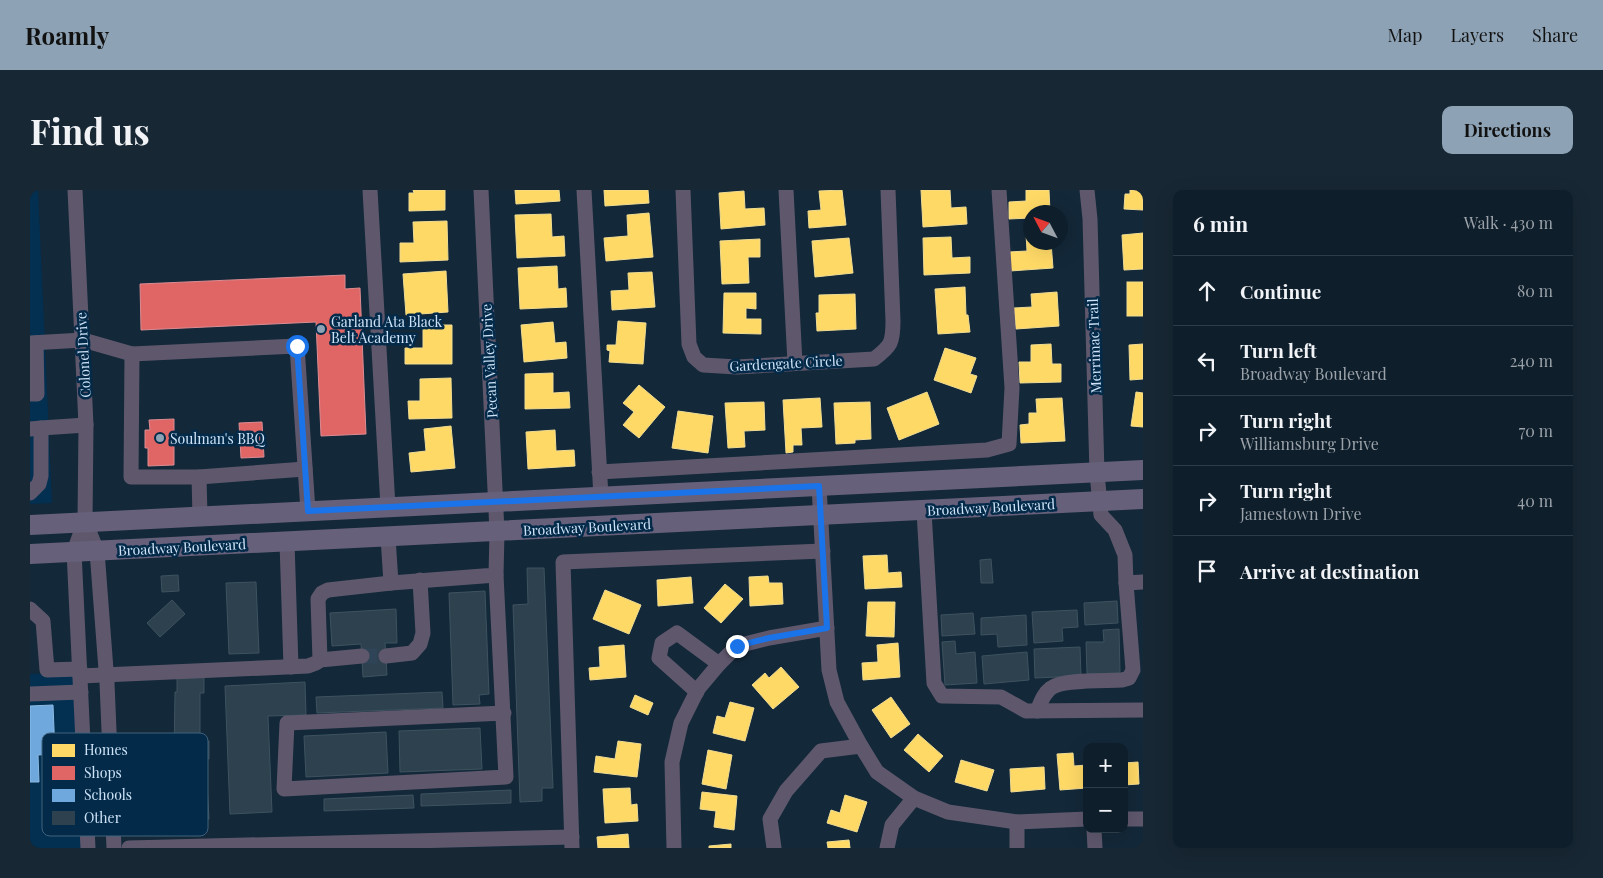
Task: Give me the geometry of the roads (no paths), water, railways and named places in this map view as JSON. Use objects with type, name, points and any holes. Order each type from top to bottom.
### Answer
[{"type":"main road","name":"Broadway Boulevard","points":[[30,525],[1143,470]]},
{"type":"main road","name":"Broadway Boulevard","points":[[30,554],[1143,499]]},
{"type":"main road","points":[[287,512],[287,542]]},
{"type":"street","name":"Colonel Drive","points":[[75,190],[86,425],[85,521],[74,552],[83,733]]},
{"type":"street","points":[[370,190],[388,507]]},
{"type":"street","name":"Pecan Valley Drive","points":[[481,190],[497,532],[496,575],[504,713],[506,777],[284,789],[288,723],[504,713]]},
{"type":"street","points":[[584,190],[600,497]]},
{"type":"street","name":"Gardengate Circle","points":[[683,190],[689,344],[694,357],[703,365],[737,367],[874,359],[886,350],[893,338],[888,190]]},
{"type":"street","points":[[786,190],[795,363]]},
{"type":"street","points":[[599,472],[987,450],[1009,444],[1012,388],[998,190]]},
{"type":"street","name":"Merrimac Trail","points":[[1087,190],[1090,219],[1099,501]]},
{"type":"street","points":[[30,394],[37,394],[33,343],[83,340],[132,354],[297,346],[308,511]]},
{"type":"street","points":[[132,354],[131,477],[199,477],[306,469]]},
{"type":"street","points":[[30,494],[39,484],[41,476],[35,428],[86,425]]},
{"type":"street","points":[[199,477],[200,516]]},
{"type":"street","points":[[819,486],[829,670],[837,702],[877,772],[914,798],[948,812],[1017,822],[1083,819]]},
{"type":"street","points":[[1037,711],[1044,696],[1052,687],[1064,683],[1122,680],[1129,678],[1133,670],[1125,554],[1115,530],[1101,514],[1099,501]]},
{"type":"street","points":[[924,511],[934,683],[942,696],[1001,697],[1026,711],[1143,710]]},
{"type":"street","name":"Colonel Drive","points":[[85,521],[97,551],[109,733]]},
{"type":"street","points":[[388,536],[391,583]]},
{"type":"street","points":[[287,542],[291,667]]},
{"type":"street","points":[[129,848],[572,843],[563,562],[823,551]]},
{"type":"street","points":[[320,660],[318,599],[322,593],[328,590],[420,580],[496,575]]},
{"type":"street","points":[[386,656],[412,653],[420,644],[423,633],[420,580]]},
{"type":"street","points":[[1126,583],[1143,582]]},
{"type":"street","points":[[30,609],[43,621],[46,670],[106,674],[291,667],[308,666],[320,660],[362,656]]},
{"type":"street","points":[[674,848],[672,762],[680,723],[697,692],[719,664],[737,646],[769,638],[827,628]]},
{"type":"street","points":[[697,692],[659,658],[662,643],[677,634],[719,664]]},
{"type":"street","points":[[30,694],[81,692]]},
{"type":"street","points":[[774,848],[770,819],[786,791],[821,751],[861,746]]},
{"type":"street","points":[[888,848],[892,825],[914,798]]},
{"type":"street","points":[[1128,818],[1143,819]]},
{"type":"street","points":[[1017,822],[1017,848]]},
{"type":"street","points":[[1094,833],[1095,848]]},
{"type":"tunnel","points":[[362,656],[386,656]]},
{"type":"place","name":"Garland Ata Black Belt Academy","points":[[321,329]]},
{"type":"place","name":"Soulman's BBQ","points":[[160,438]]}]
